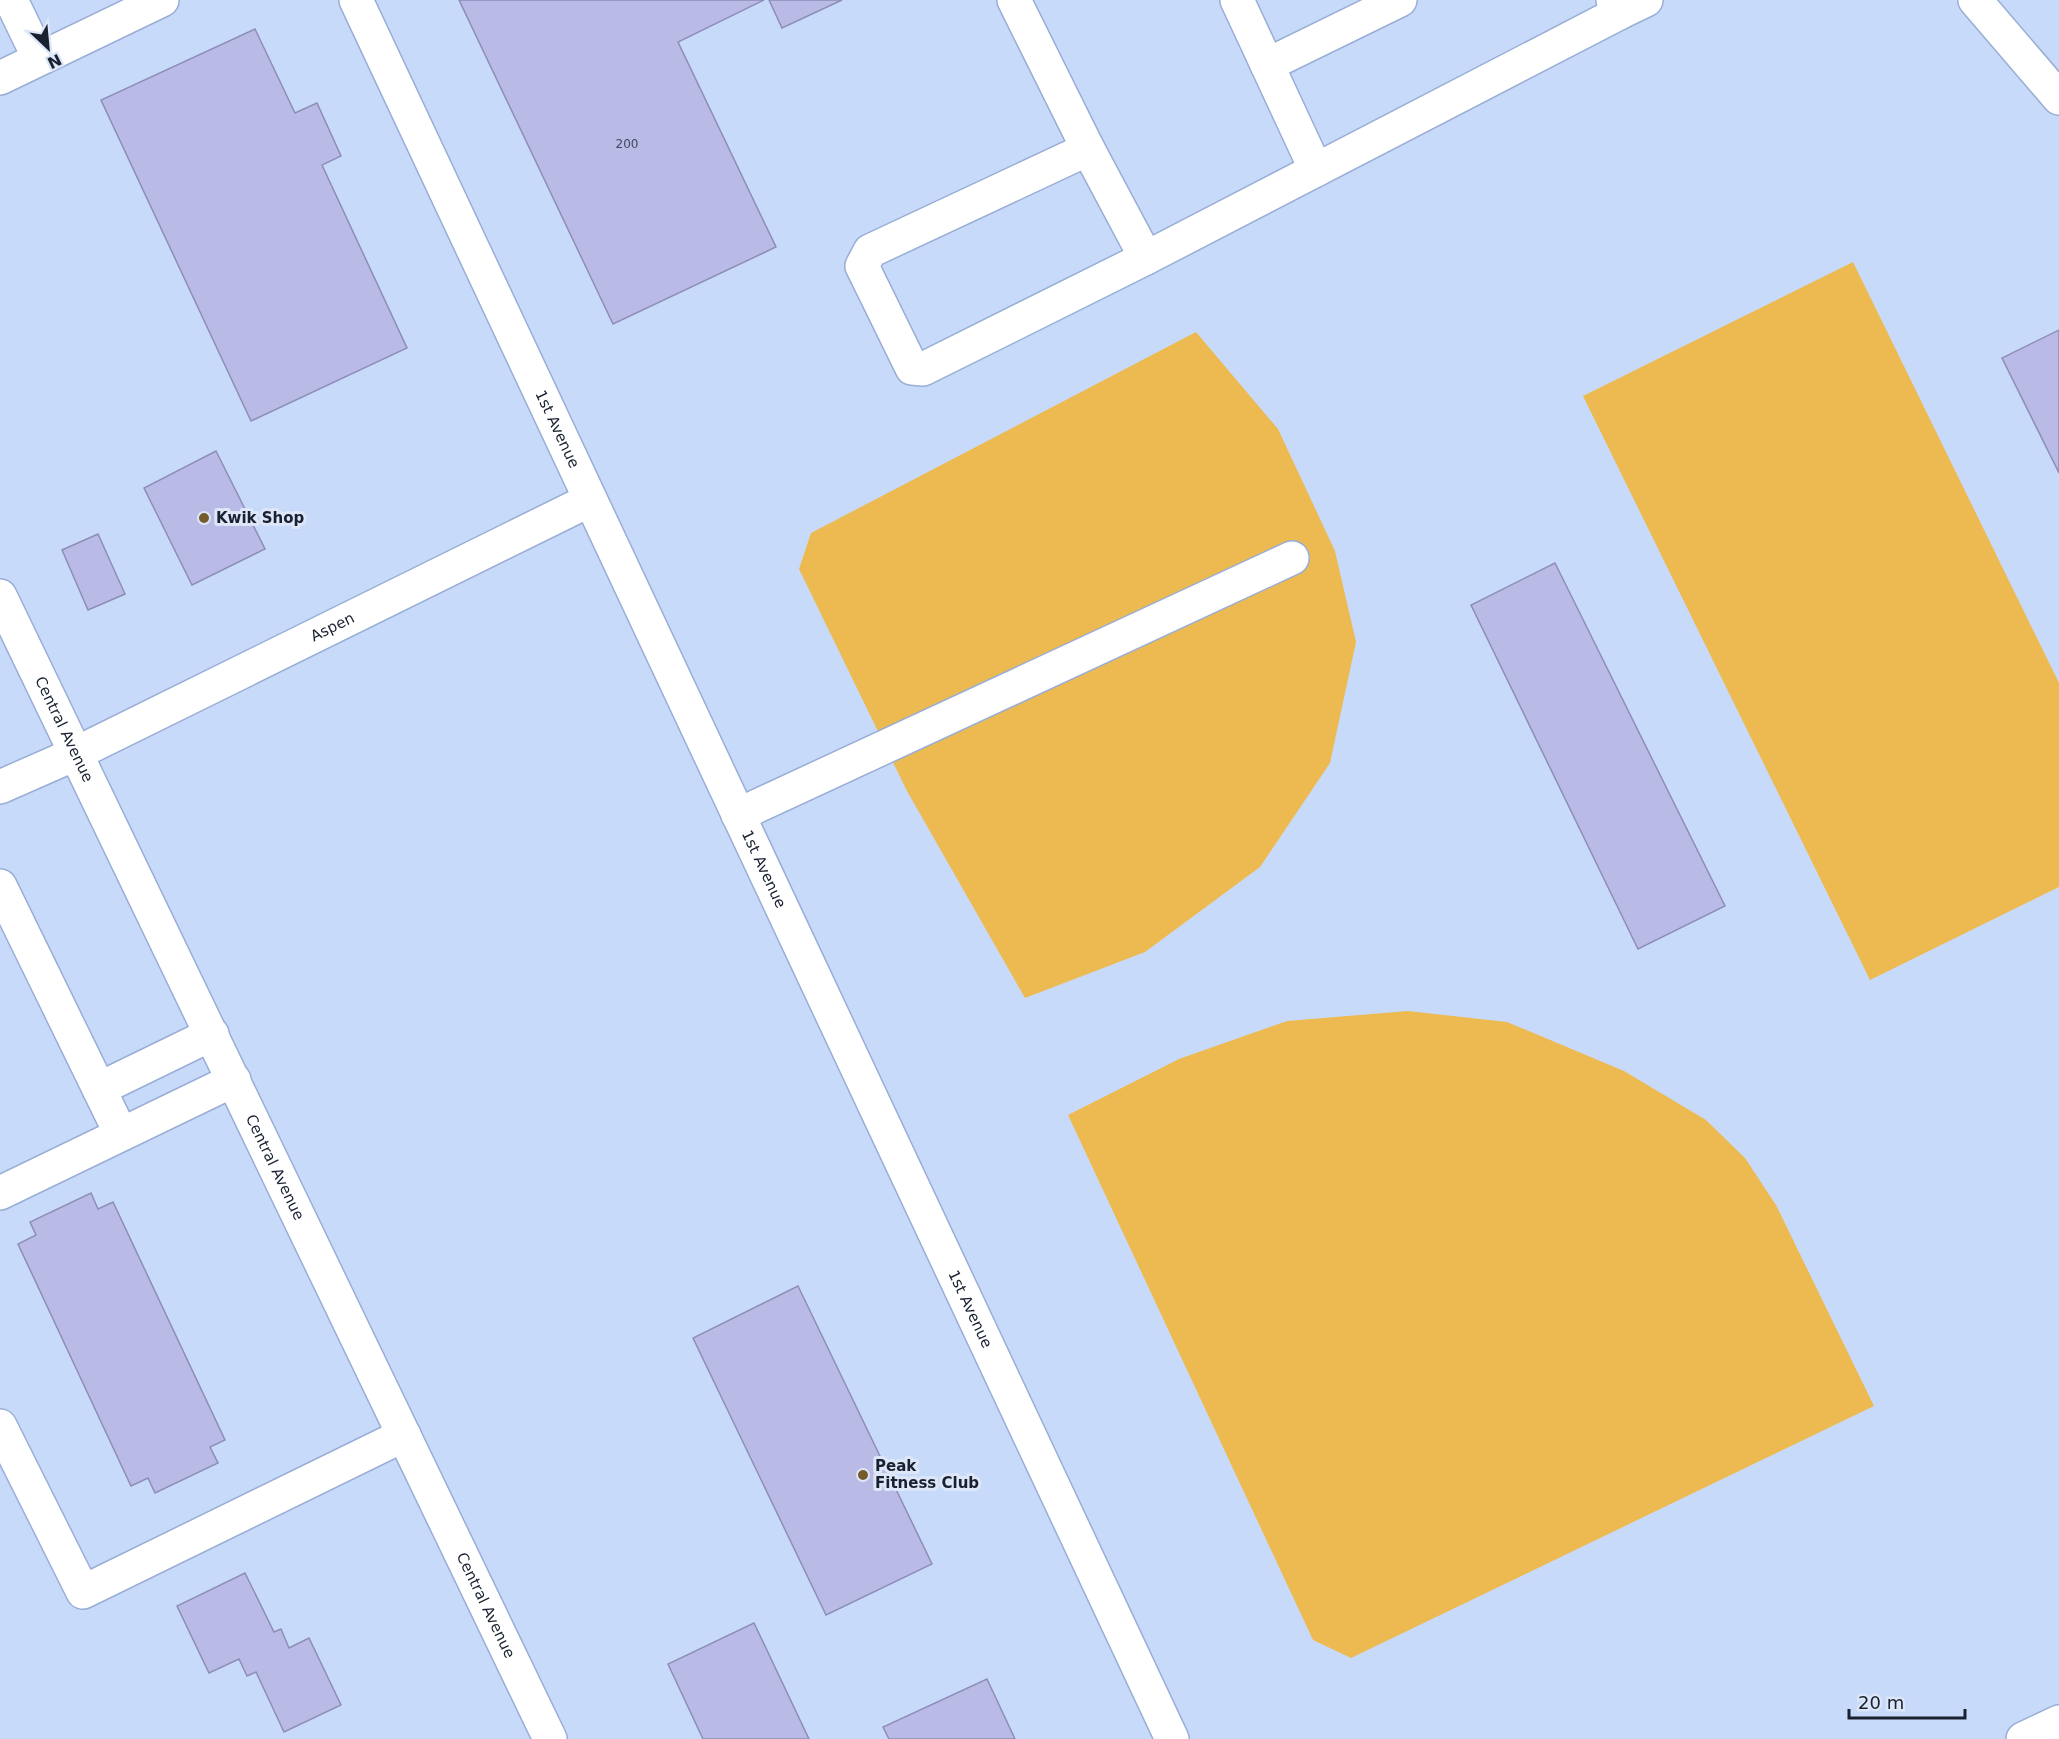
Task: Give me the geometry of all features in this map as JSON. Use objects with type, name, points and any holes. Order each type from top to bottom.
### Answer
[{"type":"street","points":[[11,0],[39,58]]},
{"type":"street","points":[[0,78],[162,0]]},
{"type":"street","name":"1st Avenue","points":[[356,0],[1172,1739]]},
{"type":"street","points":[[1014,0],[1088,149],[1146,258]]},
{"type":"street","points":[[1237,0],[1316,170]]},
{"type":"street","points":[[1267,65],[1400,0]]},
{"type":"street","points":[[1975,0],[2059,98]]},
{"type":"street","points":[[1088,149],[870,251],[862,266],[912,368],[923,369],[1146,258],[1626,4]]},
{"type":"street","name":"Aspen","points":[[0,787],[75,754],[590,500]]},
{"type":"street","points":[[738,815],[1292,558]]},
{"type":"street","name":"Central Avenue","points":[[0,596],[11,647],[75,754],[550,1739]]},
{"type":"street","points":[[0,886],[121,1134]]},
{"type":"street","points":[[99,1089],[212,1034]]},
{"type":"street","points":[[0,1193],[234,1080]]},
{"type":"street","points":[[0,1426],[83,1592],[404,1435]]},
{"type":"street","points":[[2023,1739],[2059,1722]]},
{"type":"shaded area","points":[[1853,262],[2059,683],[2059,887],[1870,980],[1583,396]]},
{"type":"shaded area","points":[[1196,332],[1278,429],[1335,551],[1356,642],[1330,763],[1260,867],[1145,952],[1025,998],[907,791],[799,569],[811,533]]},
{"type":"shaded area","points":[[1408,1011],[1507,1022],[1624,1071],[1706,1120],[1745,1158],[1776,1205],[1874,1406],[1351,1658],[1313,1640],[1068,1115],[1179,1059],[1287,1021]]},
{"type":"building","points":[[459,0],[764,0],[678,42],[776,247],[613,324]]},
{"type":"building","points":[[769,0],[842,0],[782,28]]},
{"type":"building","points":[[255,29],[295,113],[317,103],[341,156],[322,165],[407,348],[251,421],[101,100]]},
{"type":"building","points":[[2059,330],[2059,473],[2002,358]]},
{"type":"building","name":"Kwik Shop","points":[[216,451],[265,549],[192,585],[144,488]]},
{"type":"building","points":[[98,534],[125,594],[88,610],[62,550]]},
{"type":"building","points":[[1555,563],[1725,906],[1638,949],[1471,605]]},
{"type":"building","points":[[91,1193],[98,1209],[113,1202],[225,1440],[210,1447],[218,1463],[155,1493],[148,1478],[131,1486],[18,1244],[36,1235],[30,1222]]},
{"type":"building","points":[[798,1286],[932,1564],[826,1615],[693,1338]]},
{"type":"building","points":[[245,1573],[274,1632],[281,1629],[289,1648],[309,1638],[341,1705],[284,1732],[256,1672],[247,1676],[239,1659],[209,1673],[177,1606]]},
{"type":"building","points":[[754,1623],[809,1739],[703,1739],[668,1664]]},
{"type":"building","points":[[987,1679],[1015,1739],[889,1739],[883,1727]]},
{"type":"place","name":"Kwik Shop","points":[[204,518]]},
{"type":"place","name":"Peak Fitness Club","points":[[863,1475]]}]
